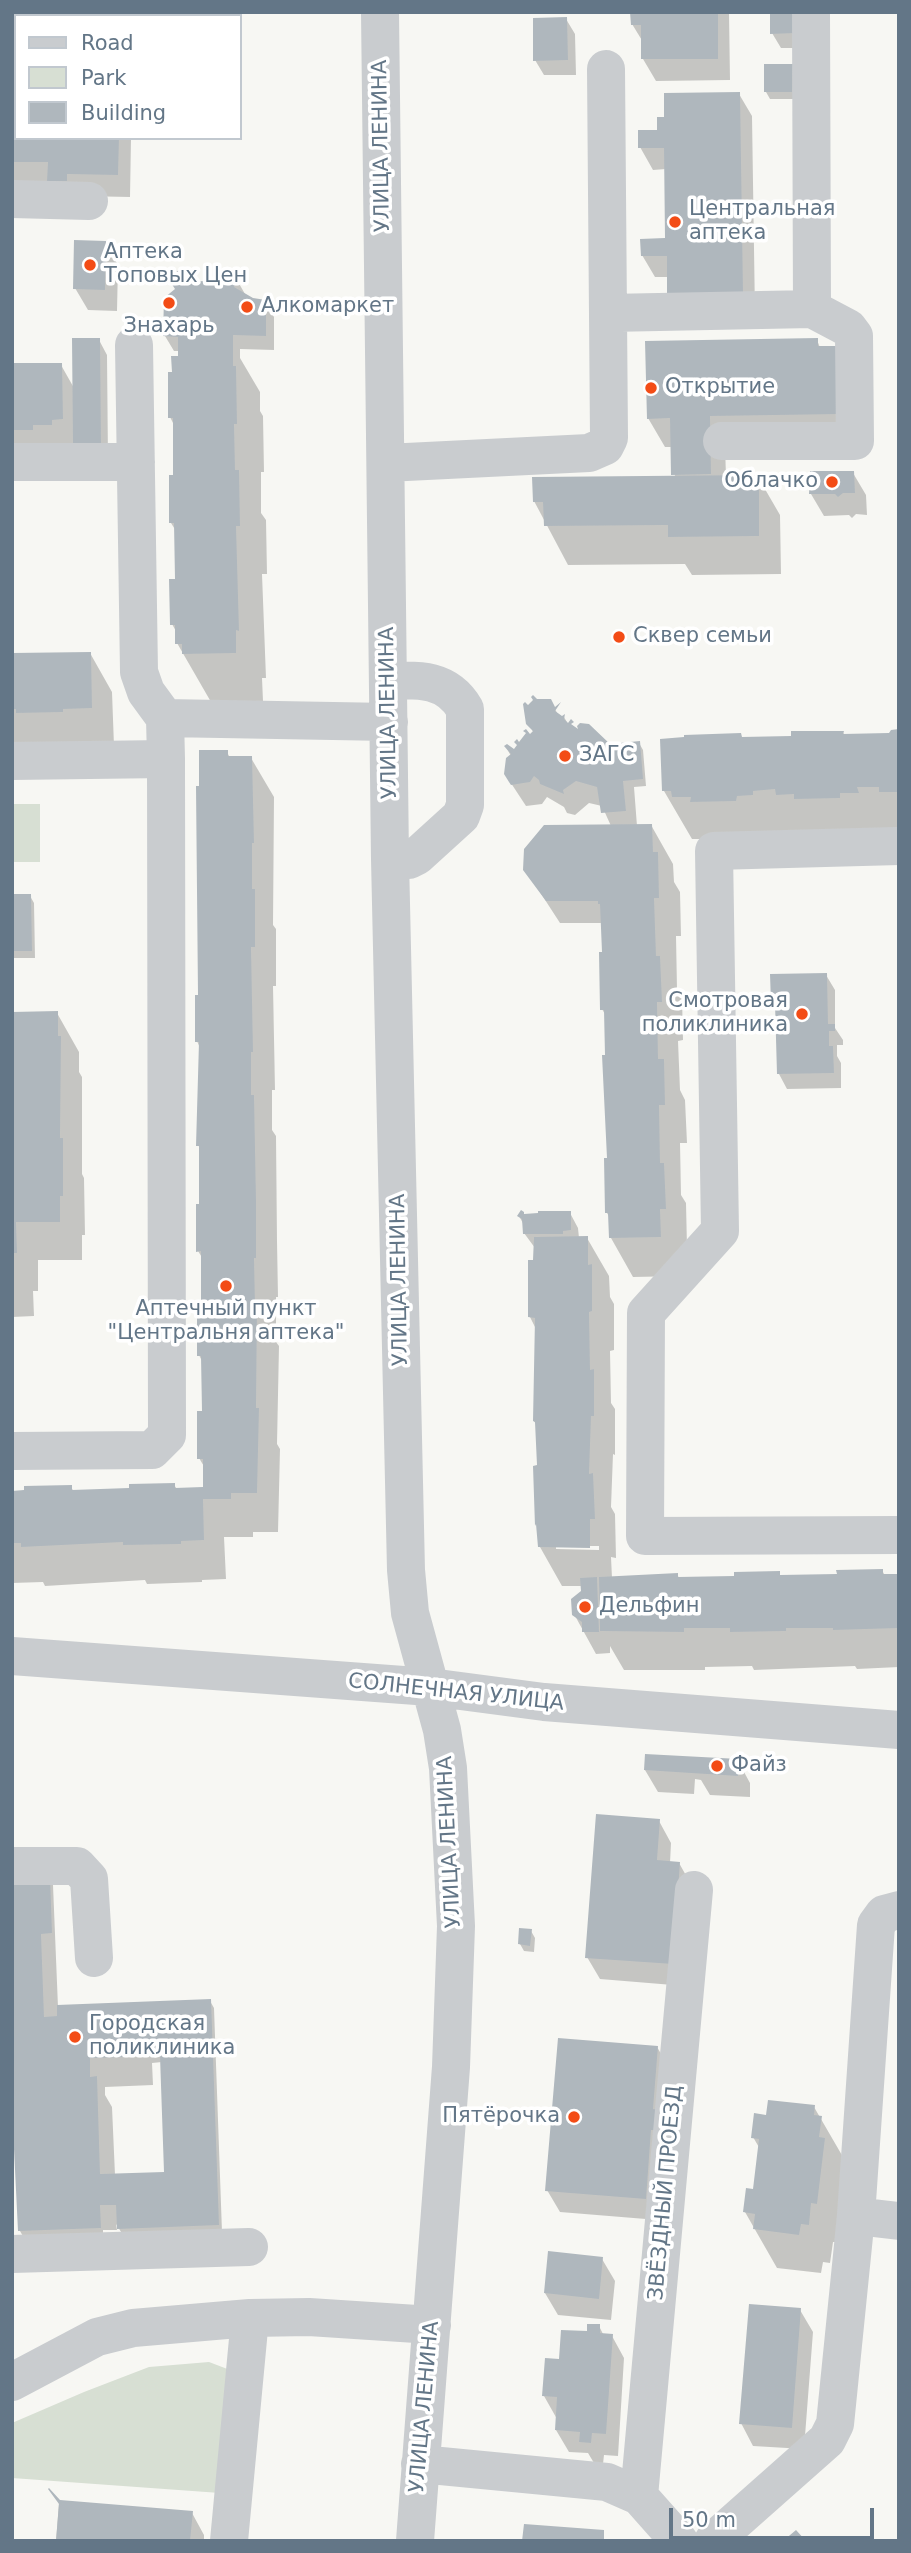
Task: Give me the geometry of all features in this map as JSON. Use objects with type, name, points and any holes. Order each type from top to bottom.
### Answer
[{"type":"street","name":"УЛИЦА ЛЕНИНА","points":[[380,12],[390,859],[407,1591],[449,1768],[456,1926],[451,2067],[415,2541]]},
{"type":"street","points":[[811,12],[812,309]]},
{"type":"street","points":[[386,463],[589,453],[599,450],[609,438],[606,69]]},
{"type":"street","points":[[12,199],[89,201]]},
{"type":"street","points":[[608,313],[812,309],[848,328],[854,336],[855,441],[722,440]]},
{"type":"street","points":[[12,1451],[152,1450],[167,1435],[165,718],[146,692],[139,672],[134,345]]},
{"type":"street","points":[[12,462],[136,462]]},
{"type":"street","points":[[388,681],[421,679],[435,683],[460,700],[465,709],[465,805],[461,816],[417,856],[409,860],[390,859]]},
{"type":"street","points":[[165,718],[389,722]]},
{"type":"street","points":[[12,761],[166,759]]},
{"type":"street","points":[[899,846],[714,851],[720,1231],[646,1313],[645,1536],[899,1535]]},
{"type":"street","name":"СОЛНЕЧНАЯ УЛИЦА","points":[[12,1656],[430,1687],[544,1702],[899,1730]]},
{"type":"street","points":[[12,1866],[77,1866],[89,1879],[94,1958]]},
{"type":"street","name":"ЗВЁЗДНЫЙ ПРОЕЗД","points":[[639,2496],[694,1890]]},
{"type":"street","points":[[713,2541],[827,2440],[835,2424],[856,2216],[876,1925],[884,1914],[899,1910]]},
{"type":"street","points":[[856,2216],[899,2221]]},
{"type":"street","points":[[12,2255],[249,2247]]},
{"type":"street","points":[[12,2382],[97,2337],[133,2328],[250,2318],[309,2317],[432,2325]]},
{"type":"street","points":[[229,2541],[250,2318]]},
{"type":"street","points":[[420,2464],[607,2482],[639,2496],[679,2541]]},
{"type":"green space","points":[[12,804],[40,804],[40,862],[12,862]]},
{"type":"green space","points":[[209,2362],[230,2370],[220,2493],[12,2478],[12,2423],[149,2367]]},
{"type":"building","points":[[12,12],[141,12],[14,14],[14,140],[119,140],[118,175],[67,174],[67,181],[47,181],[48,162],[12,162]]},
{"type":"building","points":[[630,12],[718,12],[718,59],[641,59],[641,25],[631,25]]},
{"type":"building","points":[[770,12],[796,12],[796,33],[770,34]]},
{"type":"building","points":[[567,17],[568,60],[533,61],[533,18]]},
{"type":"building","points":[[764,64],[793,64],[792,92],[764,92]]},
{"type":"building","points":[[740,92],[743,293],[667,293],[667,256],[641,256],[640,239],[665,238],[664,148],[638,148],[638,130],[657,130],[657,117],[664,117],[664,93]]},
{"type":"building","name":"Аптека Топовых Цен","points":[[74,240],[106,241],[105,290],[73,289]]},
{"type":"building","points":[[179,270],[187,282],[221,280],[226,271],[238,278],[234,287],[253,298],[266,300],[266,336],[233,335],[237,424],[234,424],[235,470],[239,470],[240,526],[236,526],[239,631],[236,630],[236,653],[182,654],[182,644],[175,644],[175,625],[170,625],[169,579],[175,579],[174,523],[169,523],[169,475],[173,475],[173,418],[168,418],[168,372],[172,372],[171,356],[178,356],[178,337],[163,336],[164,298],[175,289],[168,278]]},
{"type":"building","points":[[72,338],[100,338],[101,446],[73,446]]},
{"type":"building","points":[[818,338],[818,346],[840,346],[841,414],[710,416],[711,474],[671,475],[670,418],[647,419],[645,341]]},
{"type":"building","points":[[12,363],[62,363],[63,419],[52,420],[52,425],[33,425],[33,430],[12,430]]},
{"type":"building","name":"Облачко","points":[[810,471],[854,471],[855,493],[843,493],[838,497],[835,494],[809,494]]},
{"type":"building","points":[[759,475],[759,536],[668,537],[668,525],[544,526],[543,502],[533,502],[532,477]]},
{"type":"building","points":[[91,652],[92,708],[16,713],[16,709],[12,709],[12,653]]},
{"type":"building","name":"ЗАГС","points":[[533,695],[537,699],[551,699],[555,707],[561,702],[555,711],[562,716],[565,714],[564,719],[568,723],[571,719],[574,722],[571,724],[578,729],[580,723],[589,724],[610,744],[640,741],[643,779],[623,781],[626,811],[601,813],[597,787],[576,781],[563,790],[564,794],[540,784],[534,776],[530,782],[511,785],[504,774],[506,758],[511,754],[504,746],[507,744],[514,749],[517,745],[514,742],[517,739],[519,742],[526,733],[523,731],[526,729],[530,734],[533,731],[526,724],[523,704],[525,702],[528,705],[533,700]]},
{"type":"building","points":[[899,729],[899,792],[879,792],[879,787],[857,787],[859,793],[840,793],[840,798],[794,799],[794,794],[776,795],[775,789],[753,791],[753,795],[737,796],[736,801],[690,802],[691,797],[672,797],[671,791],[662,791],[660,739],[684,735],[741,733],[742,737],[791,736],[791,731],[889,733]]},
{"type":"building","points":[[199,750],[228,750],[228,756],[252,756],[255,947],[251,947],[251,1095],[254,1095],[256,1201],[256,1408],[259,1408],[257,1493],[231,1493],[231,1499],[203,1499],[204,1540],[181,1541],[181,1544],[123,1545],[123,1542],[21,1547],[21,1543],[12,1543],[12,1491],[24,1490],[24,1486],[72,1485],[72,1490],[129,1488],[129,1484],[175,1483],[175,1488],[203,1487],[203,1459],[197,1459],[197,1411],[202,1411],[201,1356],[197,1356],[197,1308],[201,1308],[201,1251],[196,1252],[196,1204],[199,1204],[199,1146],[196,1146],[199,1042],[195,1042],[195,995],[198,995],[196,786],[199,786]]},
{"type":"building","points":[[652,824],[653,852],[658,852],[659,898],[654,898],[656,956],[660,956],[662,1002],[657,1002],[658,1059],[664,1059],[665,1105],[659,1105],[660,1163],[664,1163],[666,1209],[660,1209],[661,1237],[609,1238],[608,1213],[605,1213],[604,1158],[607,1158],[602,1055],[605,1055],[604,1010],[600,1010],[600,904],[598,901],[546,901],[523,870],[524,849],[544,825]]},
{"type":"building","points":[[12,894],[31,894],[32,951],[12,951]]},
{"type":"building","name":"Смотровая поликлиника","points":[[827,973],[828,1024],[835,1024],[835,1031],[829,1031],[829,1046],[833,1046],[834,1073],[777,1074],[775,1003],[771,1003],[770,974]]},
{"type":"building","points":[[58,1011],[58,1036],[61,1036],[60,1138],[63,1138],[60,1222],[16,1222],[17,1253],[12,1253],[12,1012]]},
{"type":"building","points":[[521,1210],[524,1214],[538,1211],[571,1211],[571,1230],[563,1231],[563,1234],[523,1234],[522,1219],[517,1216]]},
{"type":"building","points":[[588,1236],[588,1265],[592,1264],[590,1370],[594,1369],[594,1416],[591,1416],[589,1474],[593,1473],[595,1519],[590,1519],[590,1548],[538,1547],[533,1466],[537,1465],[533,1421],[535,1318],[528,1317],[528,1260],[533,1260],[534,1237]]},
{"type":"building","points":[[883,1569],[883,1574],[899,1574],[899,1628],[786,1628],[786,1631],[730,1632],[730,1628],[684,1628],[684,1632],[600,1631],[599,1577],[678,1573],[678,1577],[734,1576],[734,1572],[780,1571],[780,1575],[837,1574],[836,1570]]},
{"type":"building","name":"Дельфин","points":[[597,1577],[599,1632],[582,1632],[582,1622],[572,1615],[571,1599],[581,1591],[580,1578]]},
{"type":"building","points":[[645,1754],[739,1759],[738,1776],[644,1770]]},
{"type":"building","points":[[596,1814],[660,1819],[657,1860],[680,1862],[673,1964],[585,1958]]},
{"type":"building","points":[[50,1876],[52,1933],[41,1934],[44,2017],[57,2016],[57,2005],[211,1999],[219,2225],[117,2229],[116,2205],[100,2205],[101,2228],[18,2231],[12,2108],[12,1878]],"holes":[[[160,2056],[164,2172],[100,2174],[97,2076],[90,2077],[90,2058]]]},
{"type":"building","points":[[519,1928],[532,1929],[530,1946],[518,1944]]},
{"type":"building","points":[[558,2038],[658,2046],[653,2109],[659,2110],[658,2130],[651,2130],[646,2199],[545,2191]]},
{"type":"building","points":[[768,2100],[815,2105],[814,2115],[822,2116],[819,2137],[825,2138],[817,2204],[811,2203],[809,2225],[801,2224],[799,2235],[753,2229],[755,2214],[743,2212],[746,2188],[753,2189],[759,2139],[751,2138],[754,2113],[766,2115]]},
{"type":"building","points":[[548,2251],[603,2257],[599,2299],[544,2293]]},
{"type":"building","points":[[749,2304],[801,2308],[792,2428],[739,2424]]},
{"type":"building","points":[[587,2324],[600,2324],[600,2333],[613,2334],[606,2434],[592,2433],[591,2443],[579,2442],[580,2432],[555,2430],[557,2397],[542,2396],[545,2358],[559,2359],[561,2330],[587,2331]]},
{"type":"building","points":[[49,2488],[60,2500],[193,2511],[190,2541],[56,2541],[59,2504]]},
{"type":"building","points":[[524,2524],[604,2530],[604,2541],[522,2541]]},
{"type":"building","points":[[796,2530],[806,2541],[783,2541]]},
{"type":"place","name":"Центральная аптека","points":[[675,222]]},
{"type":"place","name":"Аптека Топовых Цен","points":[[90,265]]},
{"type":"place","name":"Знахарь","points":[[169,303]]},
{"type":"place","name":"Алкомаркет","points":[[247,307]]},
{"type":"place","name":"Открытие","points":[[651,388]]},
{"type":"place","name":"Облачко","points":[[832,482]]},
{"type":"place","name":"Сквер семьи","points":[[619,637]]},
{"type":"place","name":"ЗАГС","points":[[565,756]]},
{"type":"place","name":"Смотровая поликлиника","points":[[802,1014]]},
{"type":"place","name":"Аптечный пункт \"Центральня аптека\"","points":[[226,1286]]},
{"type":"place","name":"Дельфин","points":[[585,1607]]},
{"type":"place","name":"Файз","points":[[717,1766]]},
{"type":"place","name":"Городская поликлиника","points":[[75,2037]]},
{"type":"place","name":"Пятёрочка","points":[[574,2117]]}]
